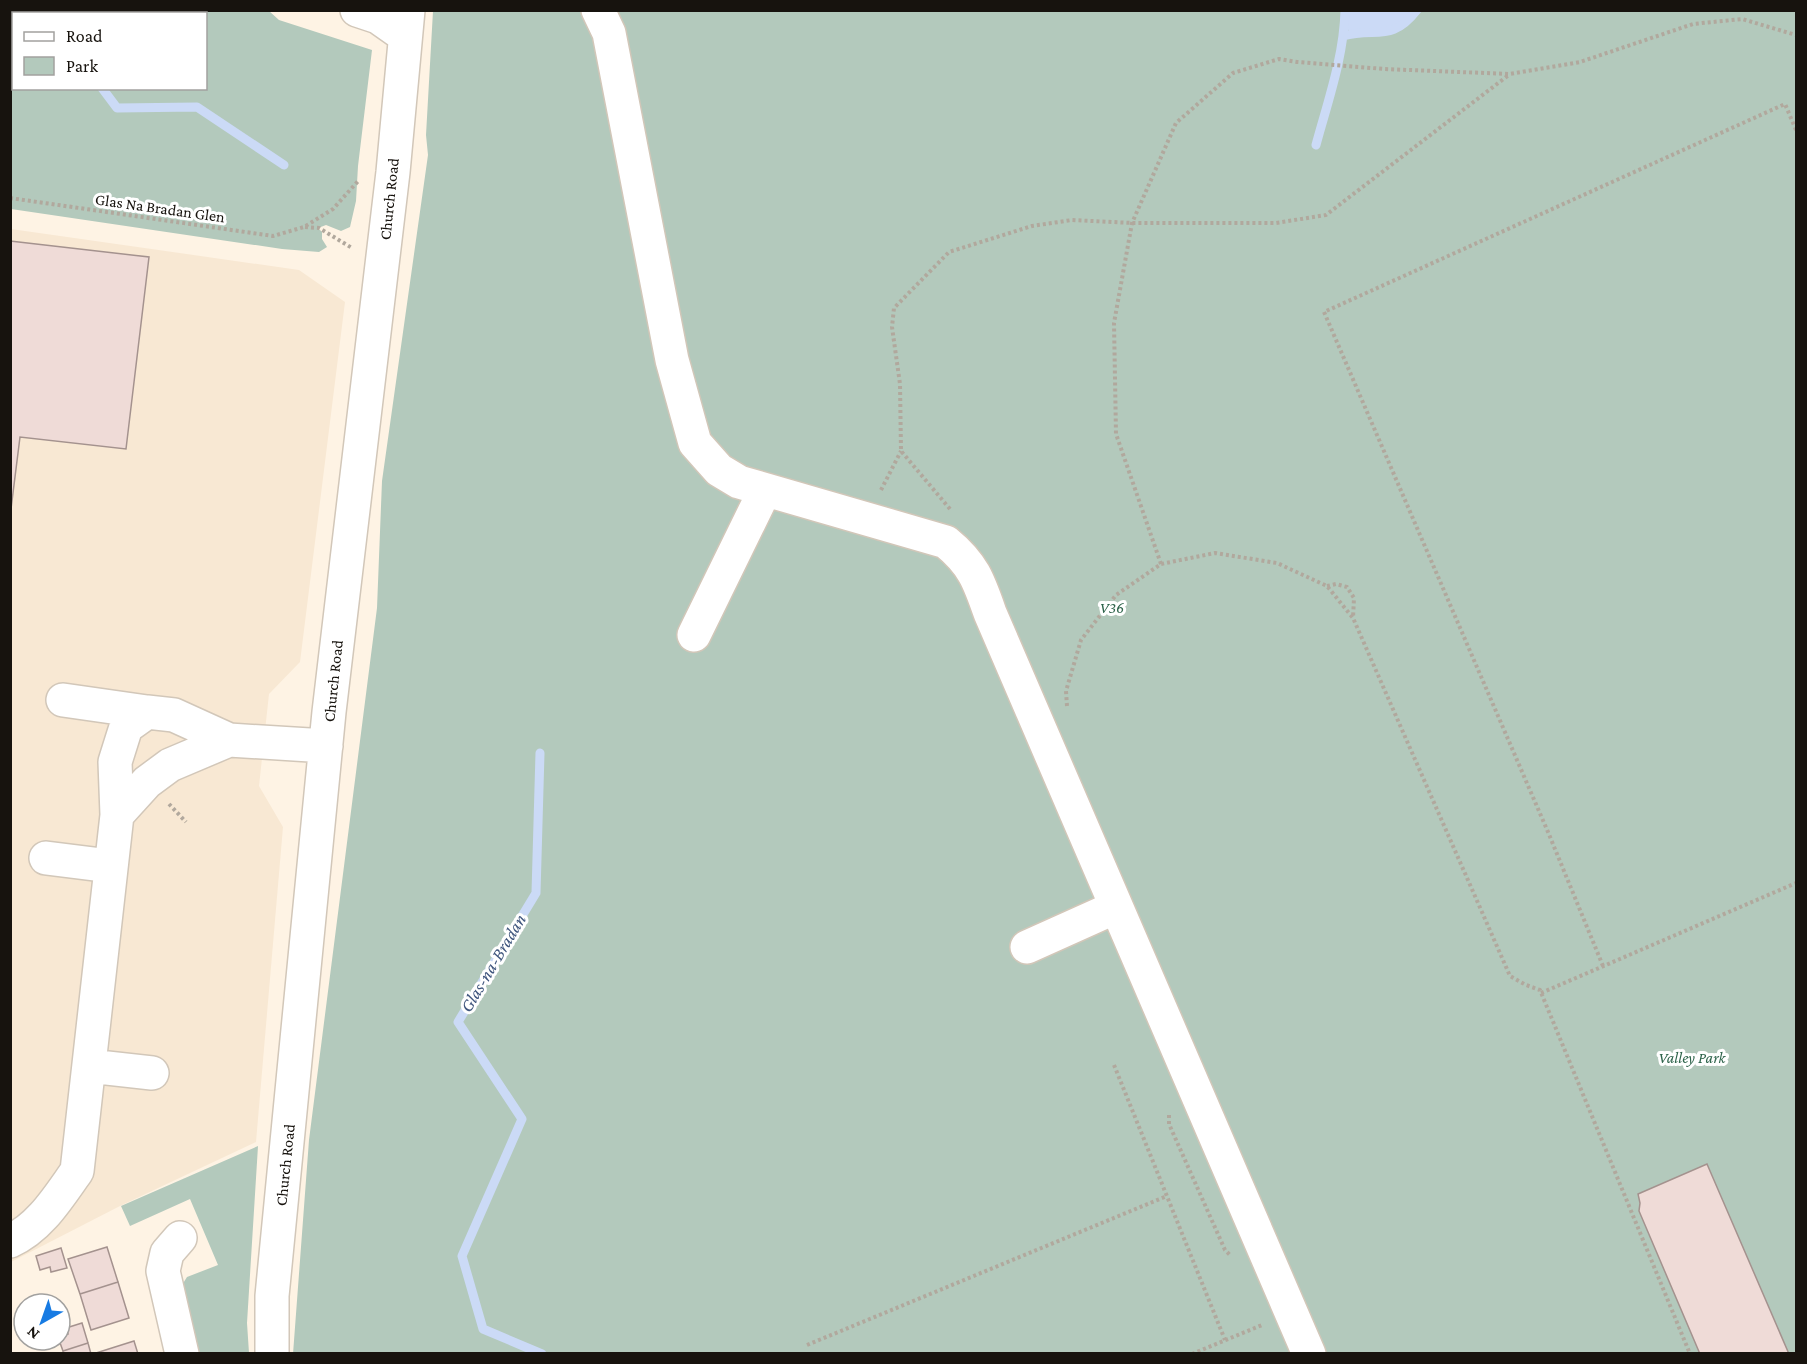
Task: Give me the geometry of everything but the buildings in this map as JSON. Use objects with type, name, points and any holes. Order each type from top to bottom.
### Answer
[{"type":"street","points":[[357,10],[407,23]]},
{"type":"street","points":[[598,10],[609,33],[672,360],[695,443],[718,470],[739,482],[946,542],[962,555],[979,581],[990,613],[1309,1353]]},
{"type":"street","name":"Church Road","points":[[272,1353],[272,1296],[326,746],[343,582],[393,172],[407,23]]},
{"type":"street","points":[[694,635],[765,490]]},
{"type":"street","points":[[63,700],[174,715],[229,740],[326,746]]},
{"type":"street","points":[[10,1240],[26,1234],[57,1199],[77,1171],[117,815],[115,762],[126,727],[147,712]]},
{"type":"street","points":[[117,815],[147,782],[170,765],[229,740]]},
{"type":"street","points":[[46,858],[110,866]]},
{"type":"street","points":[[1027,947],[1116,906]]},
{"type":"street","points":[[89,1066],[152,1073]]},
{"type":"street","points":[[180,1238],[167,1253],[163,1271],[182,1353]]},
{"type":"path","points":[[1161,564],[1116,434],[1114,323],[1132,223],[1176,123],[1233,72],[1279,59],[1384,69],[1510,74],[1580,62],[1693,24],[1742,20],[1797,35]]},
{"type":"path","points":[[876,498],[901,451],[900,384],[892,327],[894,308],[949,252],[1032,226],[1072,220],[1132,223],[1276,223],[1326,215],[1510,74]]},
{"type":"path","points":[[1603,966],[1548,831],[1324,312],[1785,104],[1797,130]]},
{"type":"path","name":"Glas Na Bradan Glen","points":[[10,198],[273,236],[304,227],[333,209],[357,180],[365,180]]},
{"type":"path","points":[[304,227],[319,228],[360,252]]},
{"type":"path","points":[[901,451],[951,510]]},
{"type":"path","points":[[1067,709],[1066,691],[1081,640],[1116,595],[1161,564],[1215,553],[1277,562],[1327,586],[1353,618],[1510,976],[1540,990],[1690,1353]]},
{"type":"path","points":[[1327,586],[1336,584],[1347,587],[1354,598],[1353,618]]},
{"type":"path","points":[[1061,695],[1066,700]]},
{"type":"path","points":[[1541,993],[1797,883]]},
{"type":"path","points":[[1114,1065],[1225,1340]]},
{"type":"path","points":[[807,1345],[1167,1196]]},
{"type":"path","points":[[1192,1353],[1264,1324]]},
{"type":"shaded area","points":[[11,229],[299,270],[345,302],[300,662],[269,694],[259,786],[283,827],[256,1142],[120,1206],[11,1262]]},
{"type":"green space","points":[[11,10],[269,11],[279,20],[372,50],[356,201],[350,227],[341,231],[326,225],[318,228],[322,232],[322,239],[327,247],[319,252],[282,249],[11,209]]},
{"type":"green space","name":"V36","points":[[433,11],[1796,11],[1796,1353],[293,1354],[309,1140],[377,608],[382,481],[428,155],[426,135]]},
{"type":"green space","points":[[258,1146],[247,1323],[249,1353],[197,1353],[182,1285],[187,1277],[218,1265],[190,1199],[130,1226],[121,1206]]},
{"type":"water","points":[[1414,10],[1415,13],[1392,30],[1364,33],[1345,29],[1345,11]]},
{"type":"waterway","points":[[1316,145],[1339,61],[1345,10]]},
{"type":"waterway","points":[[1343,36],[1391,30],[1399,27],[1417,10]]},
{"type":"waterway","name":"Glas-na-Bradan","points":[[104,90],[117,108],[197,107],[284,165]]},
{"type":"waterway","name":"Glas-na-Bradan","points":[[540,753],[536,893],[458,1022],[522,1119],[462,1256],[483,1329],[542,1354]]},
{"type":"park label","name":"Valley Park","points":[[1692,1057]]}]
